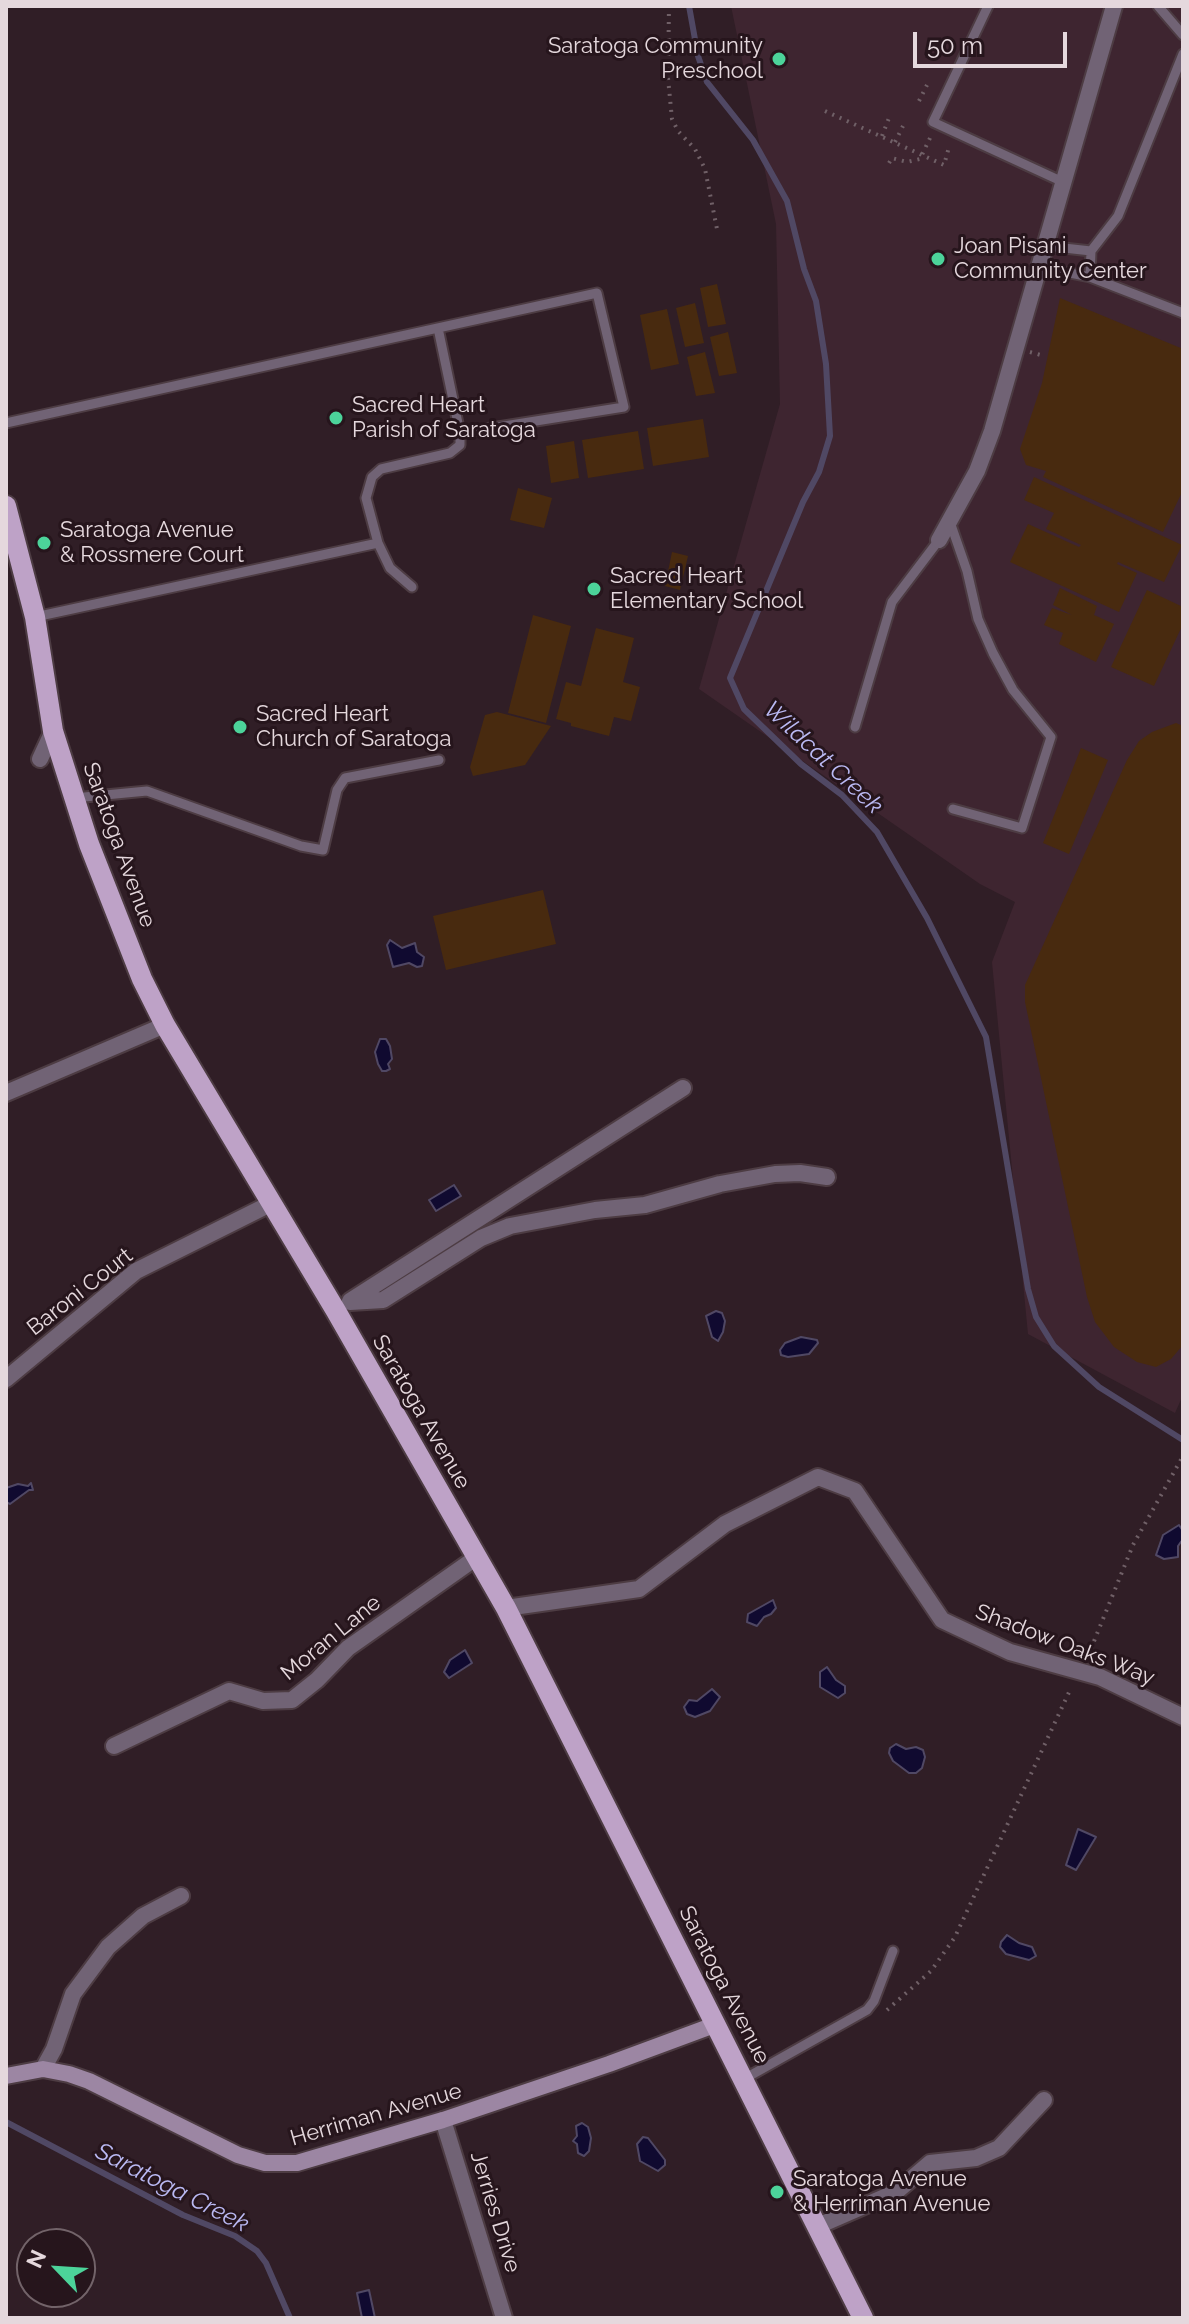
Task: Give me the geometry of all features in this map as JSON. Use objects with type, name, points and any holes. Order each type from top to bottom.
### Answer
[{"type":"main road","name":"Saratoga Avenue","points":[[6,506],[35,617],[53,731],[89,844],[137,965],[165,1025],[272,1203],[343,1306],[506,1608],[863,2318]]},
{"type":"street","points":[[939,540],[977,471],[992,431],[1114,6]]},
{"type":"street","points":[[40,759],[53,731]]},
{"type":"street","points":[[6,1093],[165,1025]]},
{"type":"street","points":[[343,1306],[683,1088]]},
{"type":"street","points":[[343,1306],[383,1300],[481,1238],[510,1226],[570,1214],[645,1205],[720,1184],[775,1174],[800,1173],[827,1177]]},
{"type":"street","name":"Baroni Court","points":[[6,1379],[136,1271],[272,1203]]},
{"type":"street","name":"Shadow Oaks Way","points":[[506,1608],[639,1589],[725,1524],[818,1477],[855,1491],[942,1620],[1010,1652],[1100,1677],[1183,1717]]},
{"type":"street","name":"Moran Lane","points":[[114,1746],[229,1691],[263,1701],[292,1700],[348,1648],[477,1557]]},
{"type":"street","points":[[43,2069],[54,2049],[73,1994],[108,1947],[143,1916],[181,1896]]},
{"type":"street","name":"Herriman Avenue","points":[[6,2076],[43,2069],[89,2081],[229,2151],[265,2163],[297,2163],[443,2120],[717,2024]]},
{"type":"street","points":[[818,2226],[896,2192],[930,2163],[976,2158],[999,2148],[1044,2100]]},
{"type":"street","name":"Jerries Drive","points":[[443,2120],[504,2318]]},
{"type":"lane","points":[[988,6],[933,122],[1063,182]]},
{"type":"lane","points":[[1158,6],[1183,35]]},
{"type":"lane","points":[[1090,277],[1091,251],[1118,216],[1183,54]]},
{"type":"lane","points":[[1046,246],[1091,251]]},
{"type":"lane","points":[[1040,267],[1090,277],[1183,313]]},
{"type":"lane","points":[[6,423],[597,293],[624,407],[460,433]]},
{"type":"lane","points":[[412,587],[390,568],[378,543],[366,498],[372,477],[381,469],[450,453],[460,445],[438,328]]},
{"type":"lane","points":[[950,522],[967,571],[978,619],[993,653],[1013,690],[1051,737],[1022,828],[953,809]]},
{"type":"lane","points":[[855,727],[892,602],[939,540]]},
{"type":"lane","points":[[35,617],[378,543]]},
{"type":"lane","points":[[74,798],[147,791],[301,846],[323,850],[337,790],[345,778],[439,760]]},
{"type":"lane","points":[[744,2079],[867,2010],[874,2001],[893,1951]]},
{"type":"path","points":[[669,6],[668,78],[672,119],[678,131],[695,149],[705,169],[717,229]]},
{"type":"path","points":[[919,101],[927,85]]},
{"type":"path","points":[[825,111],[944,165],[949,147]]},
{"type":"path","points":[[882,136],[889,118]]},
{"type":"path","points":[[895,142],[903,126]]},
{"type":"path","points":[[889,163],[892,158],[913,162],[922,155],[930,138]]},
{"type":"path","points":[[1028,352],[1044,356]]},
{"type":"path","points":[[877,2016],[898,2002],[931,1971],[955,1937],[1064,1698],[1081,1671],[1133,1545],[1183,1456]]},
{"type":"shaded area","points":[[731,6],[1183,6],[1183,1395],[1175,1413],[1028,1334],[992,962],[1015,902],[980,884],[699,689],[780,404],[776,224]]},
{"type":"shaded area","points":[[717,284],[726,324],[708,327],[700,288]]},
{"type":"shaded area","points":[[1060,298],[1183,349],[1183,490],[1163,532],[1043,477],[1046,471],[1026,465],[1020,449],[1042,383]]},
{"type":"shaded area","points":[[695,303],[704,343],[685,347],[676,308]]},
{"type":"shaded area","points":[[667,309],[679,364],[651,370],[640,315]]},
{"type":"shaded area","points":[[728,332],[737,373],[719,376],[710,337]]},
{"type":"shaded area","points":[[705,352],[715,393],[696,396],[687,357]]},
{"type":"shaded area","points":[[703,419],[709,457],[653,466],[647,428]]},
{"type":"shaded area","points":[[638,431],[644,469],[588,478],[582,440]]},
{"type":"shaded area","points":[[574,441],[579,478],[551,483],[546,446]]},
{"type":"shaded area","points":[[1034,477],[1182,545],[1164,582],[1118,562],[1137,573],[1119,612],[1010,562],[1028,524],[1079,547],[1081,545],[1046,529],[1054,513],[1024,500]]},
{"type":"shaded area","points":[[518,488],[552,498],[544,528],[510,520]]},
{"type":"shaded area","points":[[672,552],[688,556],[680,590],[665,586]]},
{"type":"shaded area","points":[[1060,588],[1097,606],[1094,615],[1114,624],[1096,662],[1059,644],[1063,633],[1044,625],[1052,608],[1072,615],[1053,605]]},
{"type":"shaded area","points":[[1147,590],[1183,607],[1183,624],[1154,686],[1111,667]]},
{"type":"shaded area","points":[[533,615],[571,626],[546,723],[508,713]]},
{"type":"shaded area","points":[[596,628],[634,638],[623,682],[640,687],[631,721],[614,717],[609,736],[556,719],[566,682],[581,686]]},
{"type":"shaded area","points":[[497,712],[551,726],[525,765],[473,776],[470,767],[485,715]]},
{"type":"shaded area","points":[[1176,723],[1183,726],[1183,1345],[1171,1359],[1156,1367],[1137,1362],[1114,1347],[1095,1322],[1087,1297],[1025,1002],[1025,985],[1127,760],[1139,741],[1152,732]]},
{"type":"shaded area","points":[[1081,748],[1108,760],[1069,854],[1043,843]]},
{"type":"shaded area","points":[[543,890],[556,944],[446,970],[433,916]]},
{"type":"shaded area","points":[[390,940],[402,948],[415,943],[417,952],[424,957],[422,966],[409,963],[393,967],[387,945]]},
{"type":"shaded area","points":[[380,1039],[386,1039],[390,1046],[392,1059],[388,1064],[390,1069],[386,1071],[382,1071],[375,1052]]},
{"type":"shaded area","points":[[454,1185],[461,1196],[436,1211],[429,1200]]},
{"type":"shaded area","points":[[716,1311],[722,1313],[725,1321],[718,1341],[712,1337],[706,1316]]},
{"type":"shaded area","points":[[801,1337],[817,1340],[818,1343],[809,1354],[781,1355],[780,1350],[785,1343]]},
{"type":"shaded area","points":[[31,1483],[33,1490],[10,1504],[6,1502],[6,1488]]},
{"type":"shaded area","points":[[1179,1525],[1183,1539],[1178,1546],[1178,1557],[1164,1559],[1156,1555],[1163,1535]]},
{"type":"shaded area","points":[[773,1600],[776,1608],[757,1626],[747,1622],[748,1614]]},
{"type":"shaded area","points":[[465,1650],[472,1663],[449,1678],[444,1672],[450,1660]]},
{"type":"shaded area","points":[[827,1667],[836,1680],[845,1686],[845,1693],[838,1698],[820,1687],[820,1672]]},
{"type":"shaded area","points":[[712,1689],[720,1697],[710,1711],[695,1717],[687,1714],[684,1707],[689,1700],[697,1701]]},
{"type":"shaded area","points":[[896,1744],[906,1749],[916,1747],[923,1750],[922,1768],[916,1773],[909,1773],[893,1761],[889,1753]]},
{"type":"shaded area","points":[[1078,1829],[1096,1837],[1076,1870],[1066,1865]]},
{"type":"shaded area","points":[[1007,1935],[1032,1947],[1036,1956],[1029,1960],[1006,1954],[1000,1947]]},
{"type":"shaded area","points":[[582,2123],[588,2127],[591,2138],[589,2151],[584,2156],[578,2153],[577,2144],[573,2141],[577,2136],[576,2126]]},
{"type":"shaded area","points":[[643,2137],[648,2138],[665,2160],[665,2165],[658,2171],[640,2161],[637,2144]]},
{"type":"shaded area","points":[[369,2290],[375,2318],[362,2318],[357,2293]]},
{"type":"waterway","name":"Wildcat Creek","points":[[689,6],[698,56],[707,82],[753,140],[787,201],[804,269],[816,301],[826,364],[830,436],[819,472],[803,502],[730,678],[744,709],[801,764],[842,795],[877,832],[927,918],[986,1037],[1028,1289],[1036,1317],[1054,1346],[1099,1387],[1183,1440]]},
{"type":"waterway","name":"Saratoga Creek","points":[[6,2122],[183,2215],[235,2236],[257,2251],[266,2263],[290,2318]]},
{"type":"place","name":"Saratoga Community Preschool","points":[[779,59]]},
{"type":"place","name":"Joan Pisani Community Center","points":[[938,259]]},
{"type":"place","name":"Sacred Heart Parish of Saratoga","points":[[336,418]]},
{"type":"place","name":"Saratoga Avenue & Rossmere Court","points":[[44,543]]},
{"type":"place","name":"Sacred Heart Elementary School","points":[[594,589]]},
{"type":"place","name":"Sacred Heart Church of Saratoga","points":[[240,727]]},
{"type":"place","name":"Saratoga Avenue & Herriman Avenue","points":[[777,2192]]}]
